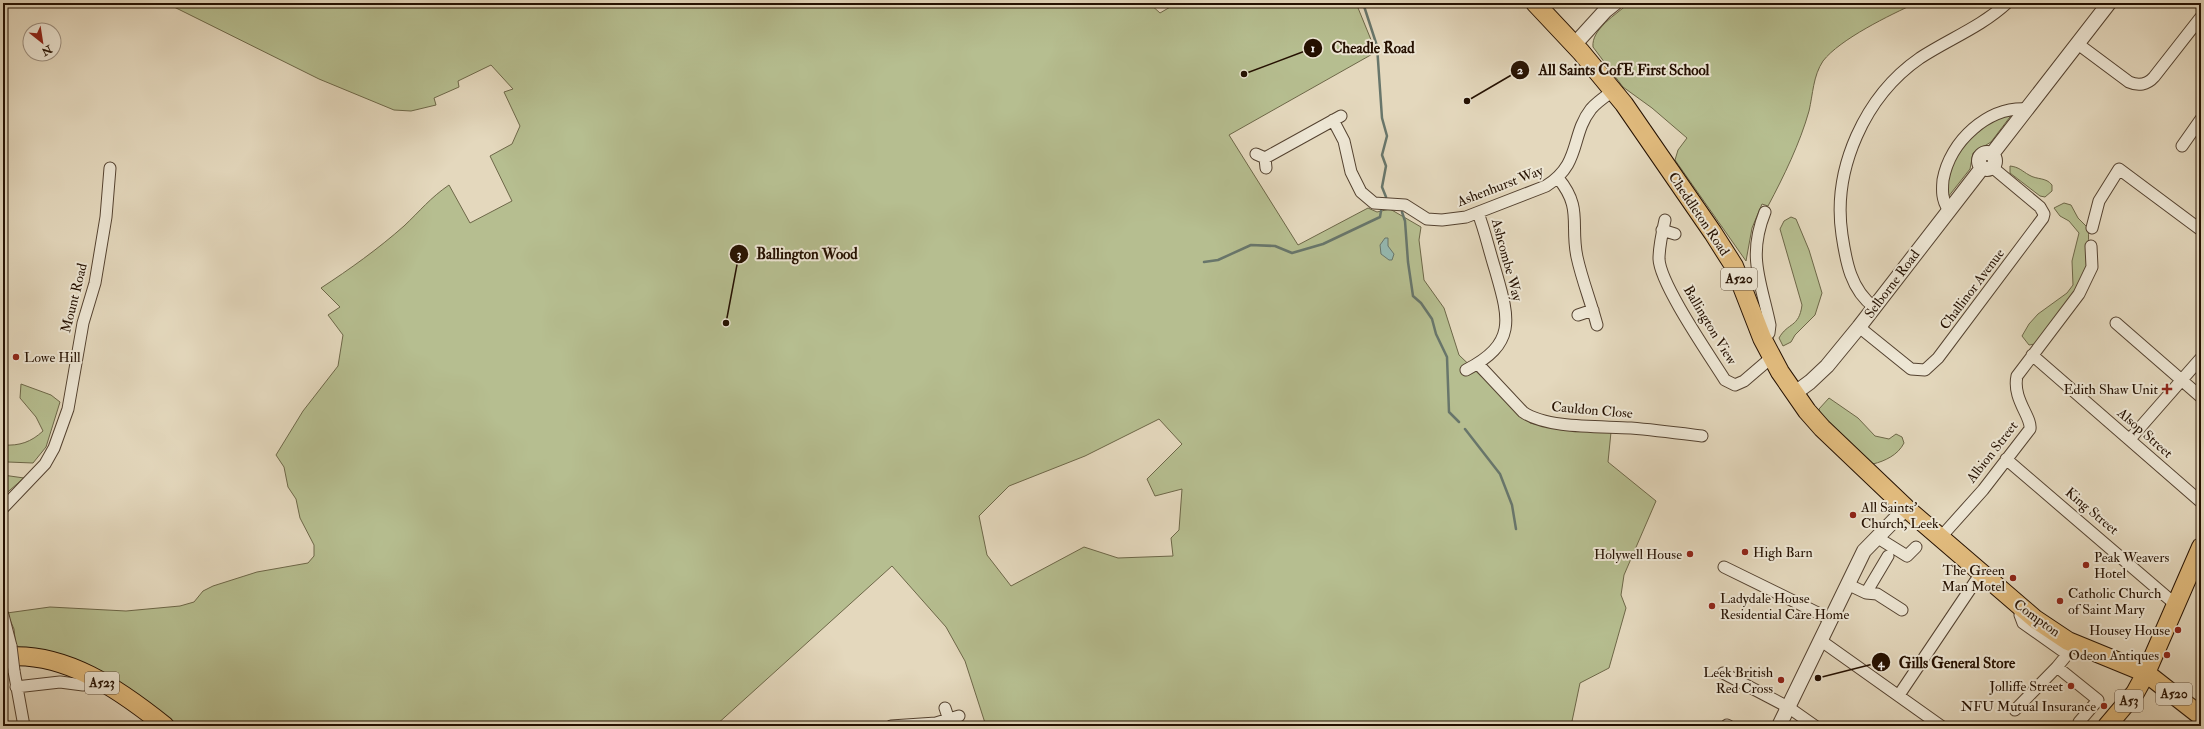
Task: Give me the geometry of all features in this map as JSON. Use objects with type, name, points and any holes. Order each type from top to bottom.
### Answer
[{"type":"highway","name":"Cheddleton Road","points":[[1535,3],[1574,45],[1613,91],[1714,234],[1734,266],[1763,340],[1795,393],[1822,428],[1906,508]]},
{"type":"highway","name":"Compton","points":[[1906,508],[2024,610],[2068,641],[2146,673]]},
{"type":"highway","name":"A53","points":[[2107,726],[2135,693],[2146,673],[2201,547]]},
{"type":"highway","name":"A523","points":[[9,658],[32,656],[48,660],[89,682],[130,700],[165,726]]},
{"type":"highway","name":"A520","points":[[2146,673],[2201,716]]},
{"type":"street","points":[[1574,45],[1605,11],[1615,3]]},
{"type":"street","points":[[1874,307],[1864,299],[1853,280],[1847,264],[1840,227],[1843,180],[1856,137],[1871,108],[1884,91],[1901,74],[1926,55],[1970,31],[2007,3]]},
{"type":"street","name":"Selborne Road","points":[[1795,393],[1810,382],[1827,366],[1859,327],[1948,209],[1989,163],[2108,3]]},
{"type":"street","points":[[2078,44],[2128,82],[2145,84],[2154,78],[2201,17]]},
{"type":"street","name":"Ashenhurst Way","points":[[1263,160],[1337,118],[1351,172],[1367,199],[1374,203],[1405,205],[1427,219],[1454,219],[1466,217],[1546,186],[1558,178],[1568,166],[1591,109],[1613,91]]},
{"type":"street","points":[[1948,209],[1943,197],[1945,173],[1951,157],[1965,137],[1978,125],[1994,115],[2016,108],[2028,109]]},
{"type":"street","points":[[2182,146],[2201,119]]},
{"type":"street","name":"Challinor Avenue","points":[[1859,327],[1911,369],[1925,370],[1938,358],[2043,218],[2044,214],[2040,207],[1989,163]]},
{"type":"street","name":"Mount Road","points":[[3,508],[46,464],[54,448],[68,410],[82,323],[95,282],[106,217],[110,168]]},
{"type":"street","points":[[2092,228],[2099,201],[2119,170],[2201,230]]},
{"type":"street","points":[[1558,178],[1569,193],[1574,204],[1576,216],[1575,247],[1597,325]]},
{"type":"street","points":[[1763,340],[1769,333],[1770,325],[1755,261],[1754,250],[1760,224],[1765,212]]},
{"type":"street","name":"Ashcombe Way","points":[[1466,370],[1492,354],[1501,342],[1507,320],[1504,300],[1478,213]]},
{"type":"street","name":"Ballington View","points":[[1676,234],[1664,225],[1659,261],[1675,298],[1726,380],[1735,385],[1744,381],[1772,357]]},
{"type":"street","points":[[2032,355],[2073,304],[2084,285],[2092,267],[2091,246]]},
{"type":"street","points":[[1578,315],[1593,310]]},
{"type":"street","points":[[2116,323],[2201,397]]},
{"type":"street","name":"Alsop Street","points":[[2032,355],[2201,502]]},
{"type":"street","name":"Albion Street","points":[[1940,538],[1983,490],[2030,429],[2030,422],[2018,401],[2015,381],[2016,376],[2032,355]]},
{"type":"street","points":[[2130,439],[2201,358]]},
{"type":"street","name":"Cauldon Close","points":[[1478,364],[1523,412],[1531,418],[1554,424],[1660,430],[1702,436]]},
{"type":"street","name":"King Street","points":[[2006,459],[2175,604]]},
{"type":"street","points":[[1779,726],[1830,618],[1864,551],[1906,508]]},
{"type":"street","points":[[1878,538],[1907,556],[1916,547]]},
{"type":"street","points":[[1866,593],[1888,556]]},
{"type":"street","points":[[1724,567],[1830,618]]},
{"type":"street","points":[[1899,695],[1981,572]]},
{"type":"street","points":[[1847,584],[1866,593],[1877,594],[1902,610]]},
{"type":"street","points":[[2015,710],[2066,656],[2064,652],[2023,623],[2020,615],[2024,610]]},
{"type":"street","points":[[3,615],[9,658],[24,726]]},
{"type":"street","points":[[1820,640],[1941,726]]},
{"type":"street","points":[[2057,667],[2098,700],[2079,722]]},
{"type":"street","points":[[1723,673],[1788,707],[1815,726]]},
{"type":"street","points":[[16,687],[60,682],[89,682]]},
{"type":"street","points":[[891,726],[936,723],[954,718],[945,708]]},
{"type":"green space","points":[[166,3],[1149,3],[1160,13],[1177,3],[1356,3],[1376,52],[1229,135],[1298,245],[1368,208],[1377,212],[1390,209],[1421,227],[1419,240],[1424,280],[1444,308],[1459,355],[1530,423],[1557,428],[1611,432],[1608,462],[1656,501],[1624,575],[1621,595],[1626,608],[1609,668],[1580,683],[1571,726],[986,726],[965,661],[946,627],[892,566],[715,726],[177,726],[143,700],[16,648],[14,629],[7,613],[50,607],[126,611],[180,606],[194,602],[203,591],[213,586],[257,572],[308,563],[314,556],[314,545],[300,518],[296,499],[288,487],[284,467],[276,455],[303,411],[338,366],[343,335],[328,315],[340,307],[321,288],[384,243],[449,185],[470,223],[512,201],[490,156],[512,144],[520,126],[504,92],[513,89],[491,65],[458,81],[459,87],[434,98],[436,105],[411,111],[394,110],[319,79]],"holes":[[[1159,419],[1182,444],[1147,479],[1155,496],[1182,489],[1179,530],[1171,538],[1173,556],[1118,558],[1084,547],[1011,586],[987,555],[979,516],[1009,486],[1085,456]]]},
{"type":"green space","points":[[1629,3],[1916,3],[1853,36],[1841,44],[1823,61],[1815,79],[1809,111],[1805,123],[1786,171],[1768,206],[1762,204],[1752,228],[1746,261],[1675,160],[1678,150],[1687,138],[1652,108],[1623,87],[1593,47],[1593,40],[1600,28]]},
{"type":"green space","points":[[2013,113],[1991,142],[1973,153],[1970,169],[1948,197],[1949,178],[1954,158],[1965,141],[1979,128]]},
{"type":"green space","points":[[2010,166],[2018,168],[2032,177],[2050,182],[2052,185],[2052,191],[2045,197],[2040,196],[2010,173]]},
{"type":"green space","points":[[2064,203],[2071,205],[2078,218],[2089,229],[2089,268],[2084,281],[2072,300],[2035,344],[2029,345],[2022,336],[2029,324],[2038,314],[2067,293],[2073,285],[2072,261],[2079,233],[2069,221],[2060,216],[2054,208]]},
{"type":"green space","points":[[1791,217],[1796,219],[1809,250],[1822,293],[1815,315],[1795,335],[1791,342],[1783,346],[1779,338],[1786,329],[1796,321],[1801,312],[1802,305],[1780,229],[1784,221]]},
{"type":"green space","points":[[21,384],[51,395],[60,402],[46,447],[33,463],[8,462],[3,460],[3,445],[15,445],[25,442],[34,438],[43,431],[36,417],[20,398]]},
{"type":"green space","points":[[1829,398],[1858,418],[1875,436],[1889,439],[1896,434],[1902,437],[1904,443],[1891,457],[1873,464],[1820,414],[1819,409]]},
{"type":"green space","points":[[3,475],[24,478],[3,496]]},
{"type":"water","points":[[1385,238],[1388,238],[1388,246],[1394,254],[1392,260],[1389,260],[1381,254],[1380,245]]},
{"type":"waterway","points":[[1363,3],[1377,46],[1382,118],[1387,136],[1382,155],[1386,166],[1382,187],[1386,197]]},
{"type":"waterway","points":[[1204,262],[1218,260],[1251,245],[1275,246],[1292,253],[1323,244],[1380,217],[1381,211]]},
{"type":"waterway","points":[[1402,212],[1405,221],[1408,262],[1413,296],[1421,303],[1432,319],[1436,334],[1447,357],[1449,412],[1459,422]]},
{"type":"waterway","points":[[1465,429],[1500,474],[1512,505],[1516,529]]},
{"type":"place","name":"Cheadle Road","points":[[1244,74]]},
{"type":"place","name":"All Saints CofE First School","points":[[1467,101]]},
{"type":"place","name":"Ballington Wood","points":[[726,323]]},
{"type":"place","name":"Lowe Hill","points":[[16,357]]},
{"type":"place","name":"Edith Shaw Unit","points":[[2167,389]]},
{"type":"place","name":"All Saints' Church, Leek","points":[[1853,515]]},
{"type":"place","name":"High Barn","points":[[1745,552]]},
{"type":"place","name":"Holywell House","points":[[1690,554]]},
{"type":"place","name":"Peak Weavers Hotel","points":[[2086,565]]},
{"type":"place","name":"The Green Man Motel","points":[[2013,578]]},
{"type":"place","name":"Catholic Church of Saint Mary","points":[[2060,601]]},
{"type":"place","name":"Ladydale House Residential Care Home","points":[[1712,606]]},
{"type":"place","name":"Housey House","points":[[2178,630]]},
{"type":"place","name":"Odeon Antiques","points":[[2167,655]]},
{"type":"place","name":"Gills General Store","points":[[1818,678]]},
{"type":"place","name":"Leek British Red Cross","points":[[1781,680]]},
{"type":"place","name":"Jolliffe Street","points":[[2071,686]]},
{"type":"place","name":"NFU Mutual Insurance","points":[[2104,706]]}]
